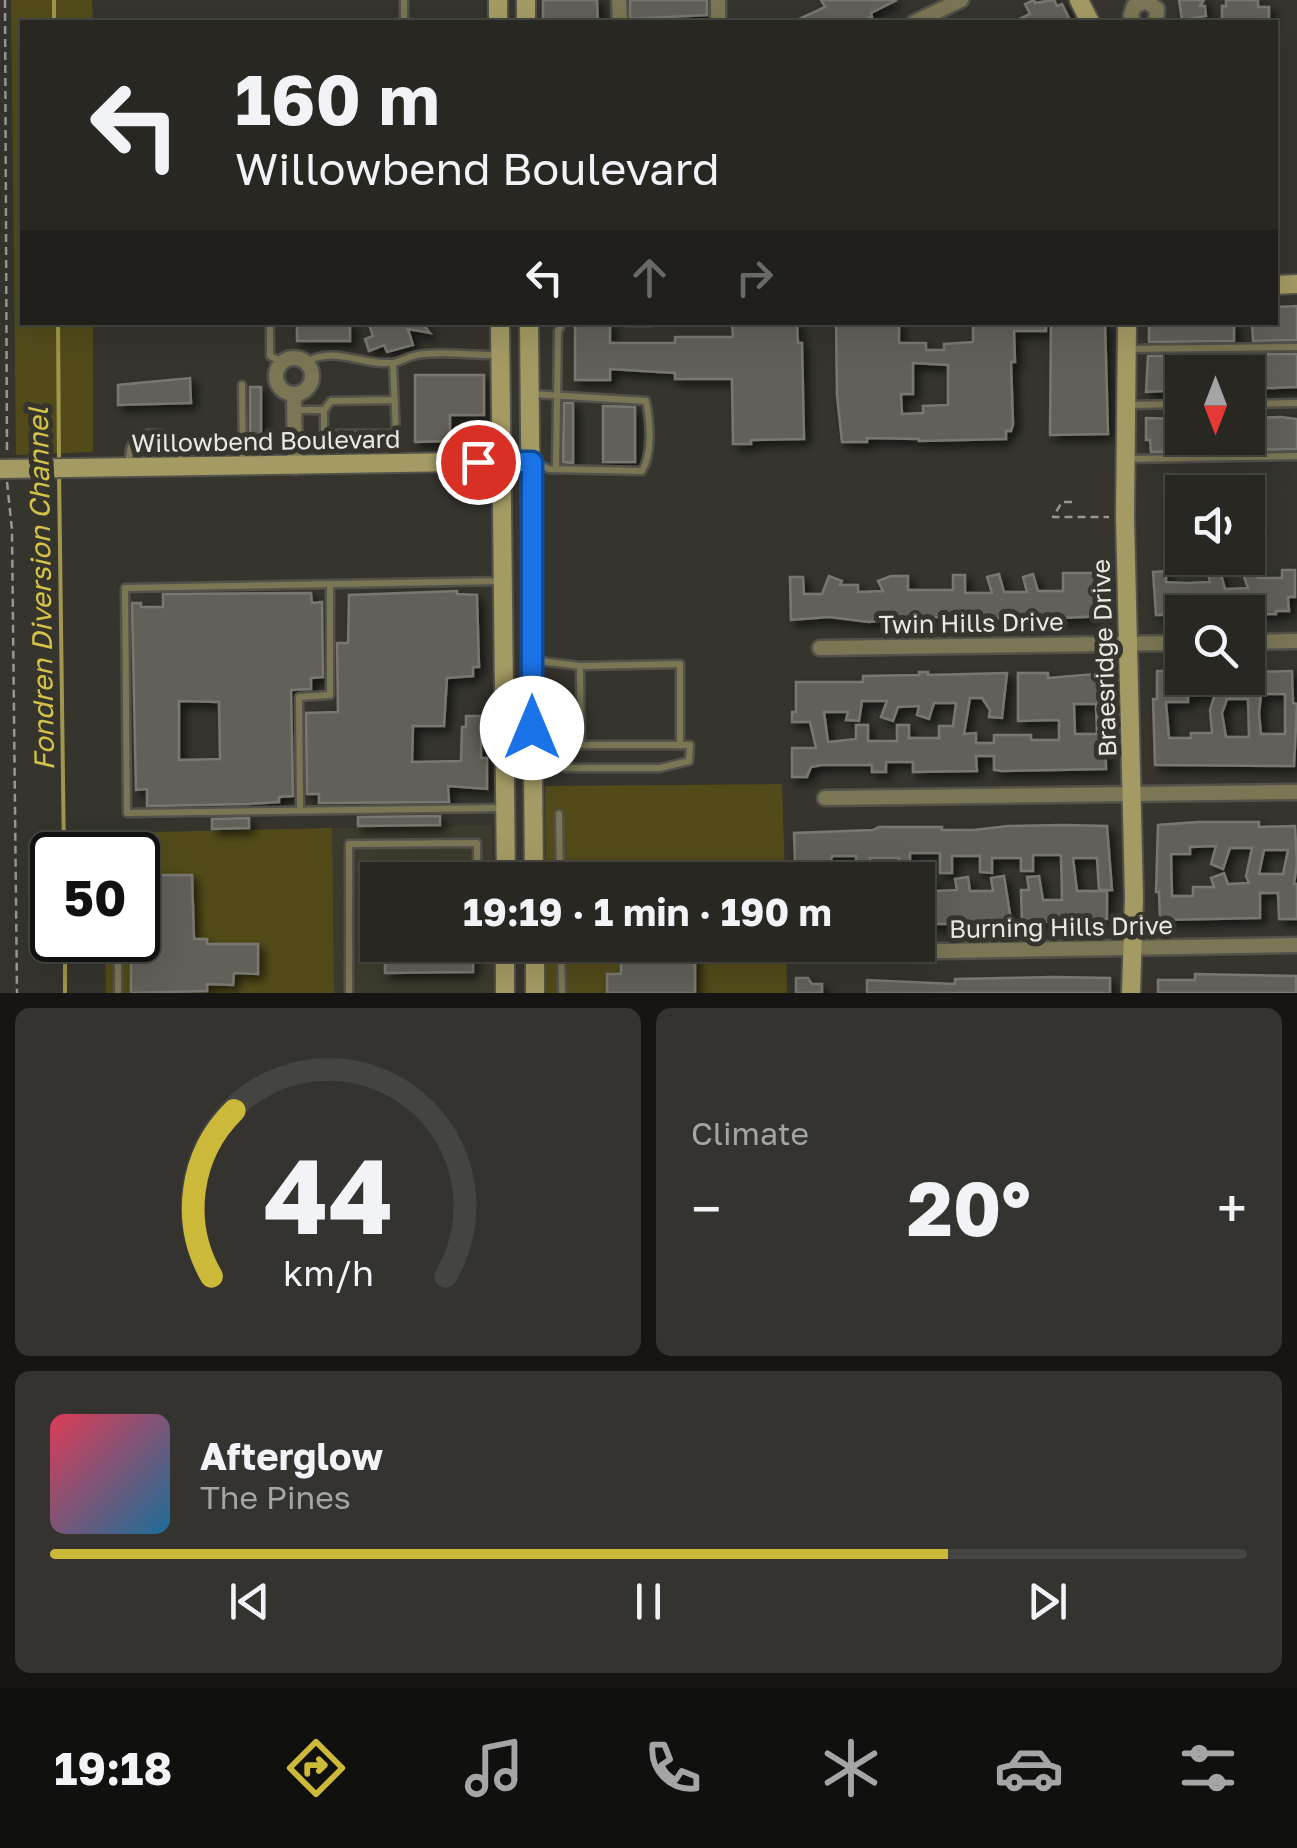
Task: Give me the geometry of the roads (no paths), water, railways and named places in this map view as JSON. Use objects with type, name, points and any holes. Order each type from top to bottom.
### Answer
[{"type":"main road","points":[[500,325],[506,860],[534,860],[529,325]]},
{"type":"main road","name":"Braesridge Drive","points":[[1128,325],[1125,516],[1133,793],[1131,993]]},
{"type":"main road","name":"Willowbend Boulevard","points":[[7,470],[532,462]]},
{"type":"main road","points":[[504,695],[532,695]]},
{"type":"main road","points":[[505,993],[506,962]]},
{"type":"main road","points":[[535,962],[535,993]]},
{"type":"street","points":[[918,20],[960,0]]},
{"type":"street","points":[[1130,20],[1134,6],[1146,1],[1157,9],[1156,20]]},
{"type":"street","points":[[294,402],[311,384],[312,372],[306,362],[295,358],[284,362],[276,372],[277,384],[294,402],[296,467]]},
{"type":"street","points":[[1265,642],[1297,641]]},
{"type":"street","name":"Twin Hills Drive","points":[[820,648],[1165,643]]},
{"type":"street","points":[[824,798],[1297,792]]},
{"type":"street","name":"Burning Hills Drive","points":[[935,951],[1297,945]]},
{"type":"lane","points":[[270,325],[270,356],[284,362]]},
{"type":"lane","points":[[556,469],[561,325]]},
{"type":"lane","points":[[1128,349],[1297,347]]},
{"type":"lane","points":[[306,362],[316,357],[355,356],[393,363],[414,356],[501,356]]},
{"type":"lane","points":[[393,363],[396,434],[324,434],[324,410],[331,401],[394,400]]},
{"type":"lane","points":[[242,385],[243,467]]},
{"type":"lane","points":[[530,394],[646,401],[648,419],[648,456],[642,471],[556,469],[532,462]]},
{"type":"lane","points":[[294,402],[324,410]]},
{"type":"lane","points":[[1265,404],[1297,403]]},
{"type":"lane","points":[[1128,404],[1165,404]]},
{"type":"lane","points":[[129,468],[130,444],[147,434],[175,436],[183,467]]},
{"type":"lane","points":[[1128,458],[1297,456]]},
{"type":"lane","points":[[504,582],[125,588],[127,813],[505,808]]},
{"type":"lane","points":[[300,810],[298,698],[330,695],[330,584]]},
{"type":"lane","points":[[532,660],[580,666],[680,664],[680,745]]},
{"type":"lane","points":[[580,666],[580,744]]},
{"type":"lane","points":[[566,744],[680,745],[690,745],[689,761],[660,768],[566,768],[566,744]]},
{"type":"lane","points":[[559,814],[560,862]]},
{"type":"lane","points":[[349,993],[348,844],[477,843],[477,861]]},
{"type":"lane","points":[[118,962],[118,993]]},
{"type":"lane","points":[[561,962],[562,993]]},
{"type":"waterway","name":"Fondren Diversion Channel","points":[[54,0],[54,20]]},
{"type":"waterway","name":"Fondren Diversion Channel","points":[[58,325],[59,463]]},
{"type":"waterway","name":"Fondren Diversion Channel","points":[[59,472],[64,832]]},
{"type":"waterway","name":"Fondren Diversion Channel","points":[[65,962],[65,993]]}]
